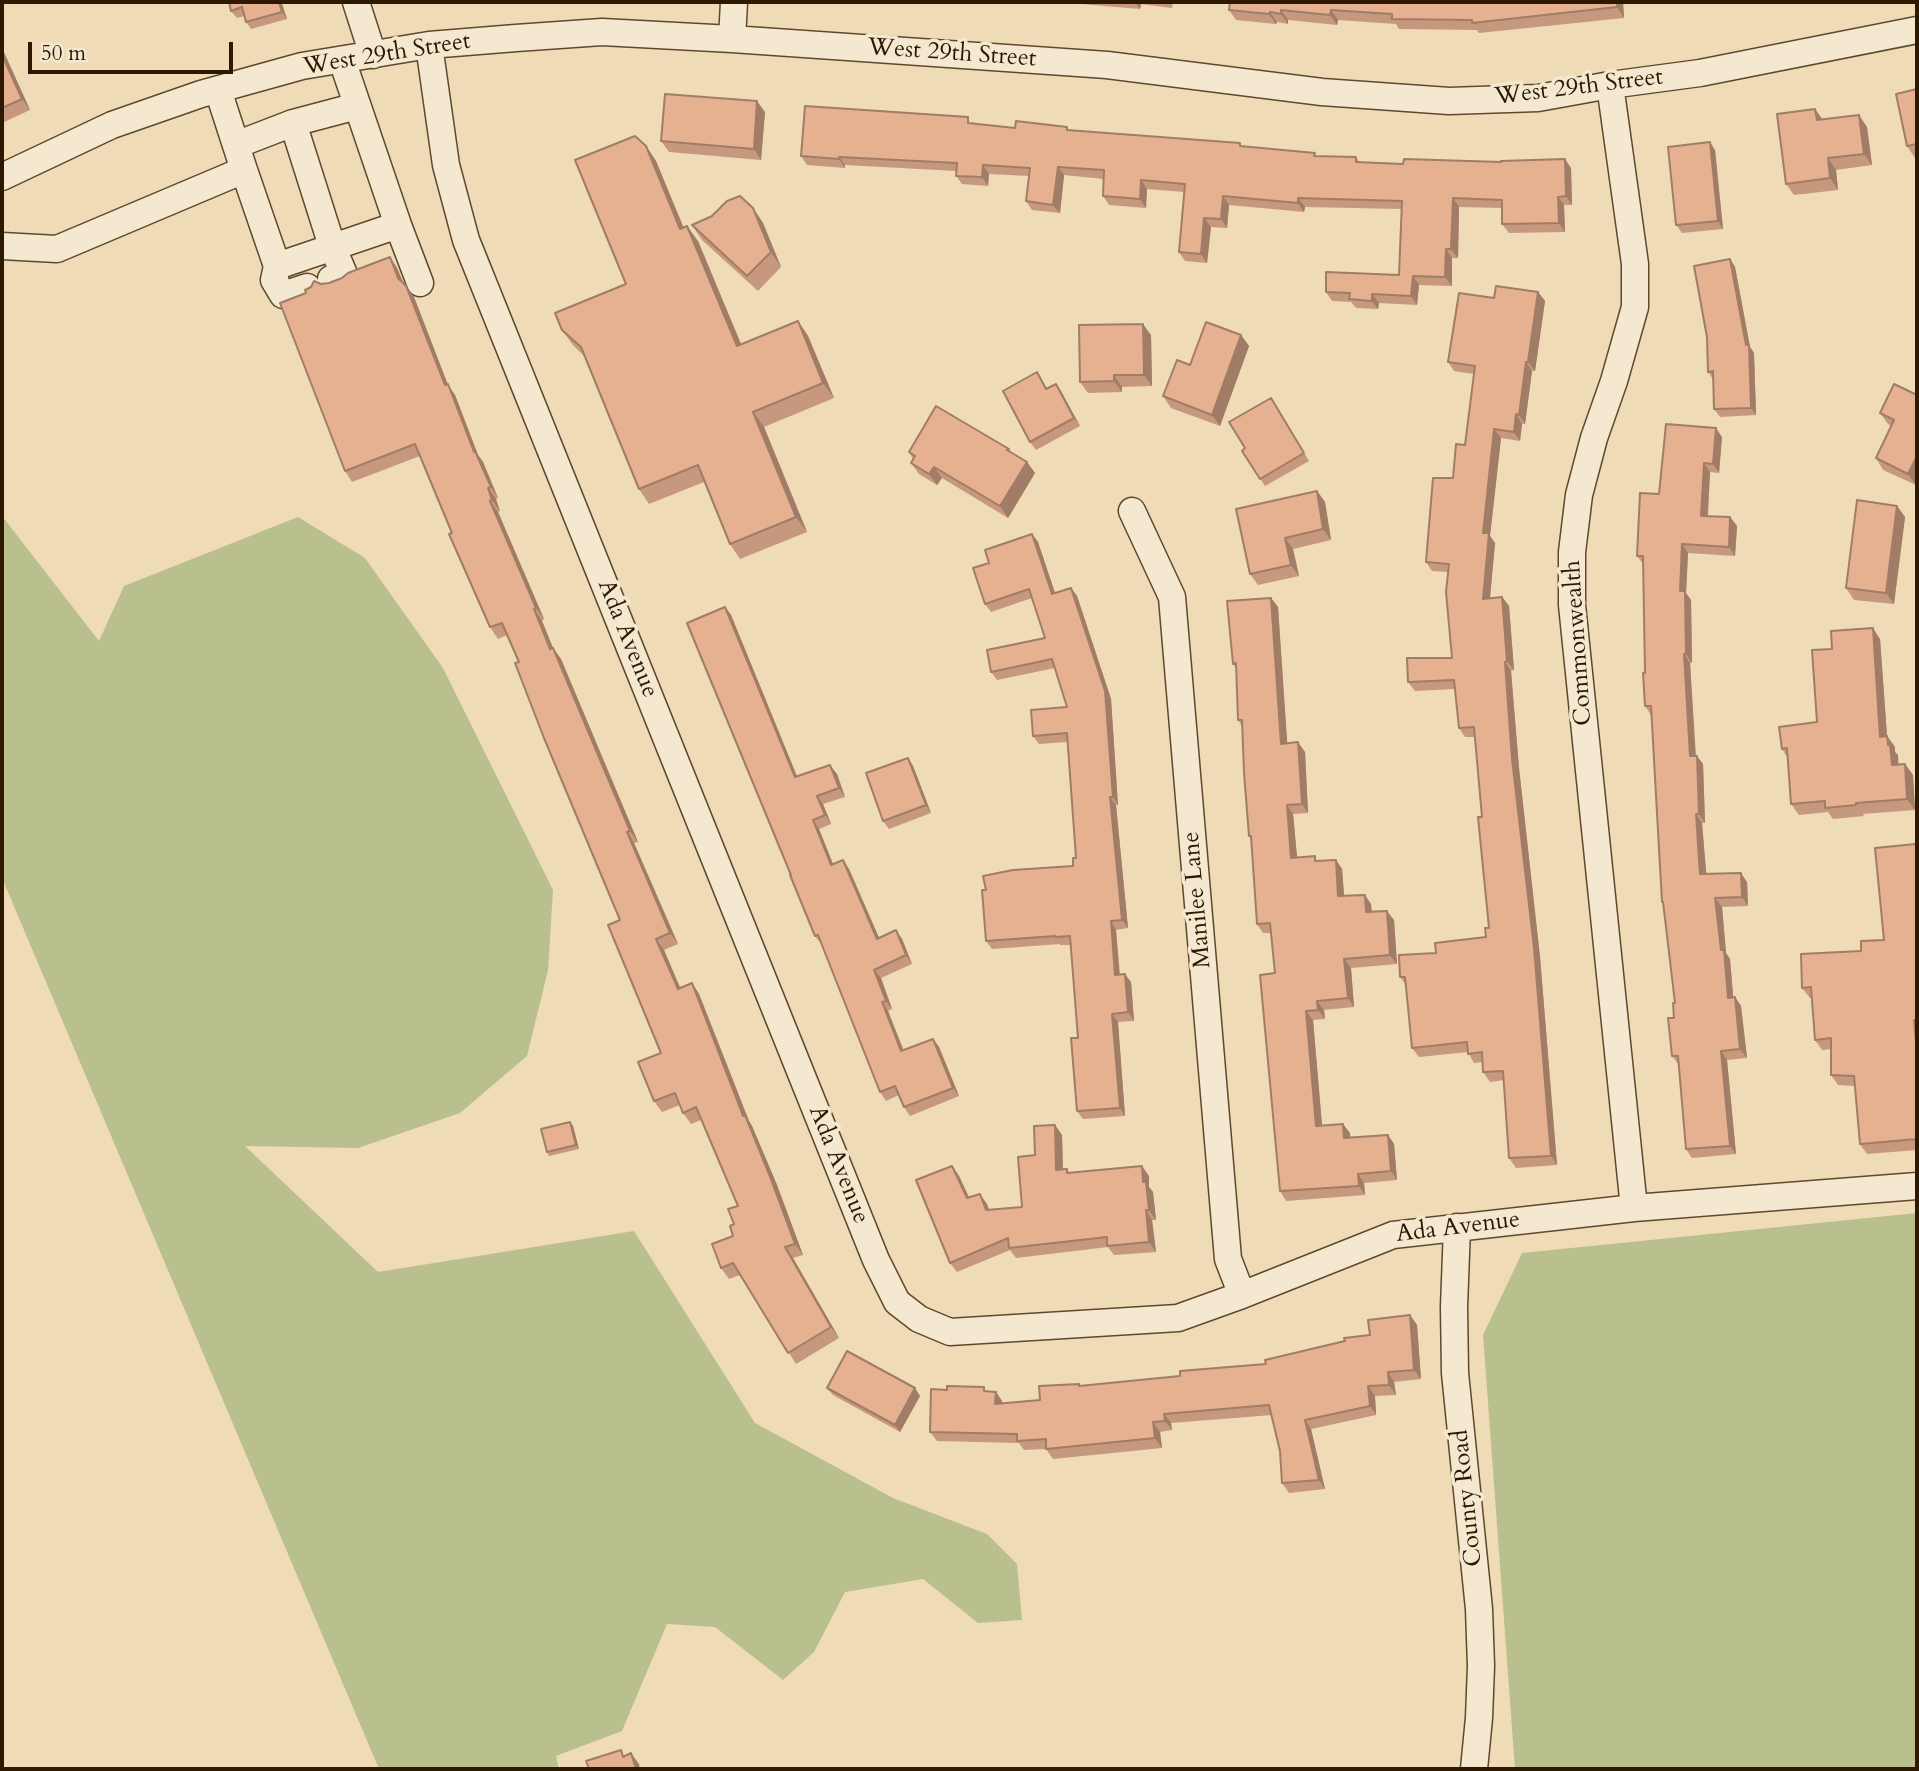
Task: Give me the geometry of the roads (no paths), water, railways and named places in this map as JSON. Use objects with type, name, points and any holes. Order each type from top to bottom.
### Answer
[{"type":"street","points":[[356,2],[373,55]]},
{"type":"street","points":[[732,39],[734,2]]},
{"type":"street","name":"West 29th Street","points":[[2,177],[112,125],[201,94],[302,66],[429,45],[602,32],[732,39],[1107,65],[1322,92],[1449,102],[1538,98],[1700,73],[1917,30]]},
{"type":"street","name":"Ada Avenue","points":[[429,45],[446,164],[466,240],[876,1260],[897,1302],[919,1319],[950,1332],[1178,1318],[1393,1235],[1634,1208],[1917,1186]]},
{"type":"street","points":[[342,60],[398,225],[421,282]]},
{"type":"street","name":"Commonwealth","points":[[1610,85],[1635,264],[1635,307],[1579,495],[1572,552],[1572,605],[1634,1208]]},
{"type":"street","points":[[218,90],[277,266],[274,280],[283,295],[344,274],[332,246],[293,124]]},
{"type":"street","points":[[236,145],[293,124],[357,106]]},
{"type":"street","points":[[2,246],[57,249],[244,170]]},
{"type":"street","points":[[277,266],[398,225]]},
{"type":"street","name":"Manilee Lane","points":[[1132,511],[1172,597],[1228,1259],[1242,1295]]},
{"type":"street","name":"County Road","points":[[1457,1227],[1455,1373],[1479,1609],[1481,1654],[1474,1769]]}]
